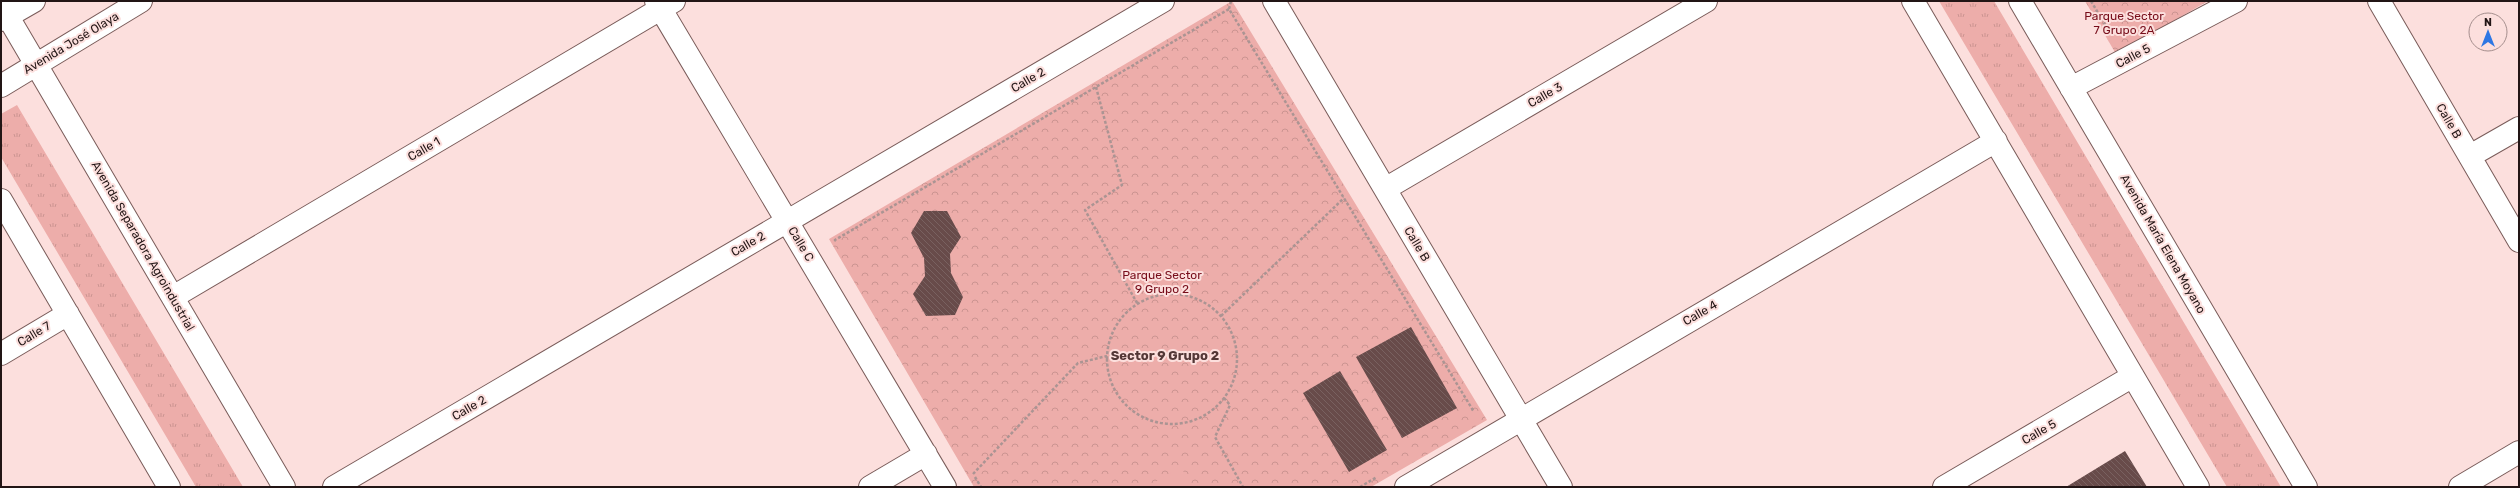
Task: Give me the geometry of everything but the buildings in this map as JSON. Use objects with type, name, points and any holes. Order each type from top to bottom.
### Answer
[{"type":"street","points":[[3,14],[34,1]]},
{"type":"street","name":"Avenida José Olaya","points":[[1,86],[141,1]]},
{"type":"street","name":"Calle 2","points":[[334,487],[1163,1]]},
{"type":"street","name":"Calle B","points":[[1274,1],[1561,487]]},
{"type":"street","name":"Calle 3","points":[[1385,189],[1706,1]]},
{"type":"street","points":[[1913,1],[2198,487]]},
{"type":"street","name":"Avenida María Elena Moyano","points":[[2020,1],[2306,487]]},
{"type":"street","name":"Calle 5","points":[[2071,88],[2236,1]]},
{"type":"street","name":"Calle B","points":[[2379,1],[2519,241]]},
{"type":"street","name":"Calle C","points":[[664,4],[787,221],[945,487]]},
{"type":"street","name":"Calle 1","points":[[173,297],[664,4]]},
{"type":"street","name":"Avenida Separadora Agroindustrial","points":[[3,14],[36,64],[284,487]]},
{"type":"street","points":[[2470,156],[2519,128]]},
{"type":"street","name":"Calle 4","points":[[1406,487],[1996,141]]},
{"type":"street","points":[[1,200],[169,487]]},
{"type":"street","name":"Calle 7","points":[[1,354],[68,314]]},
{"type":"street","name":"Calle 5","points":[[1944,487],[2133,376]]},
{"type":"street","points":[[2460,487],[2519,452]]},
{"type":"street","points":[[870,487],[926,454]]},
{"type":"path","points":[[839,246],[835,240],[1229,8],[1232,1]]},
{"type":"path","points":[[1229,8],[1475,413]]},
{"type":"path","points":[[1096,87],[1122,185],[1084,210],[1137,304]]},
{"type":"path","points":[[1221,316],[1344,198]]},
{"type":"path","points":[[1177,293],[1197,298],[1216,310],[1221,316],[1230,328],[1238,349],[1237,371],[1229,392],[1214,409],[1195,420],[1172,424],[1150,420],[1132,410],[1118,395],[1109,376],[1107,356],[1111,335],[1121,317],[1137,304],[1156,295],[1177,293]]},
{"type":"path","points":[[973,474],[1078,363],[1107,356]]},
{"type":"path","points":[[1224,398],[1230,405],[1215,437],[1243,487]]},
{"type":"path","points":[[969,467],[981,487]]},
{"type":"green space","name":"Parque Sector 9 Grupo 2","points":[[1232,1],[1487,420],[1371,487],[974,487],[829,239]]},
{"type":"green space","points":[[1939,1],[1994,1],[2281,487],[2227,487]]},
{"type":"green space","name":"Parque Sector 7 Grupo 2A","points":[[2085,1],[2208,1],[2116,54]]},
{"type":"green space","points":[[17,105],[243,487],[196,487],[1,157],[1,114]]},
{"type":"green space","points":[[1181,467],[1192,487],[1146,487]]},
{"type":"district","name":"Sector 9 Grupo 2","points":[[1165,355]]}]
